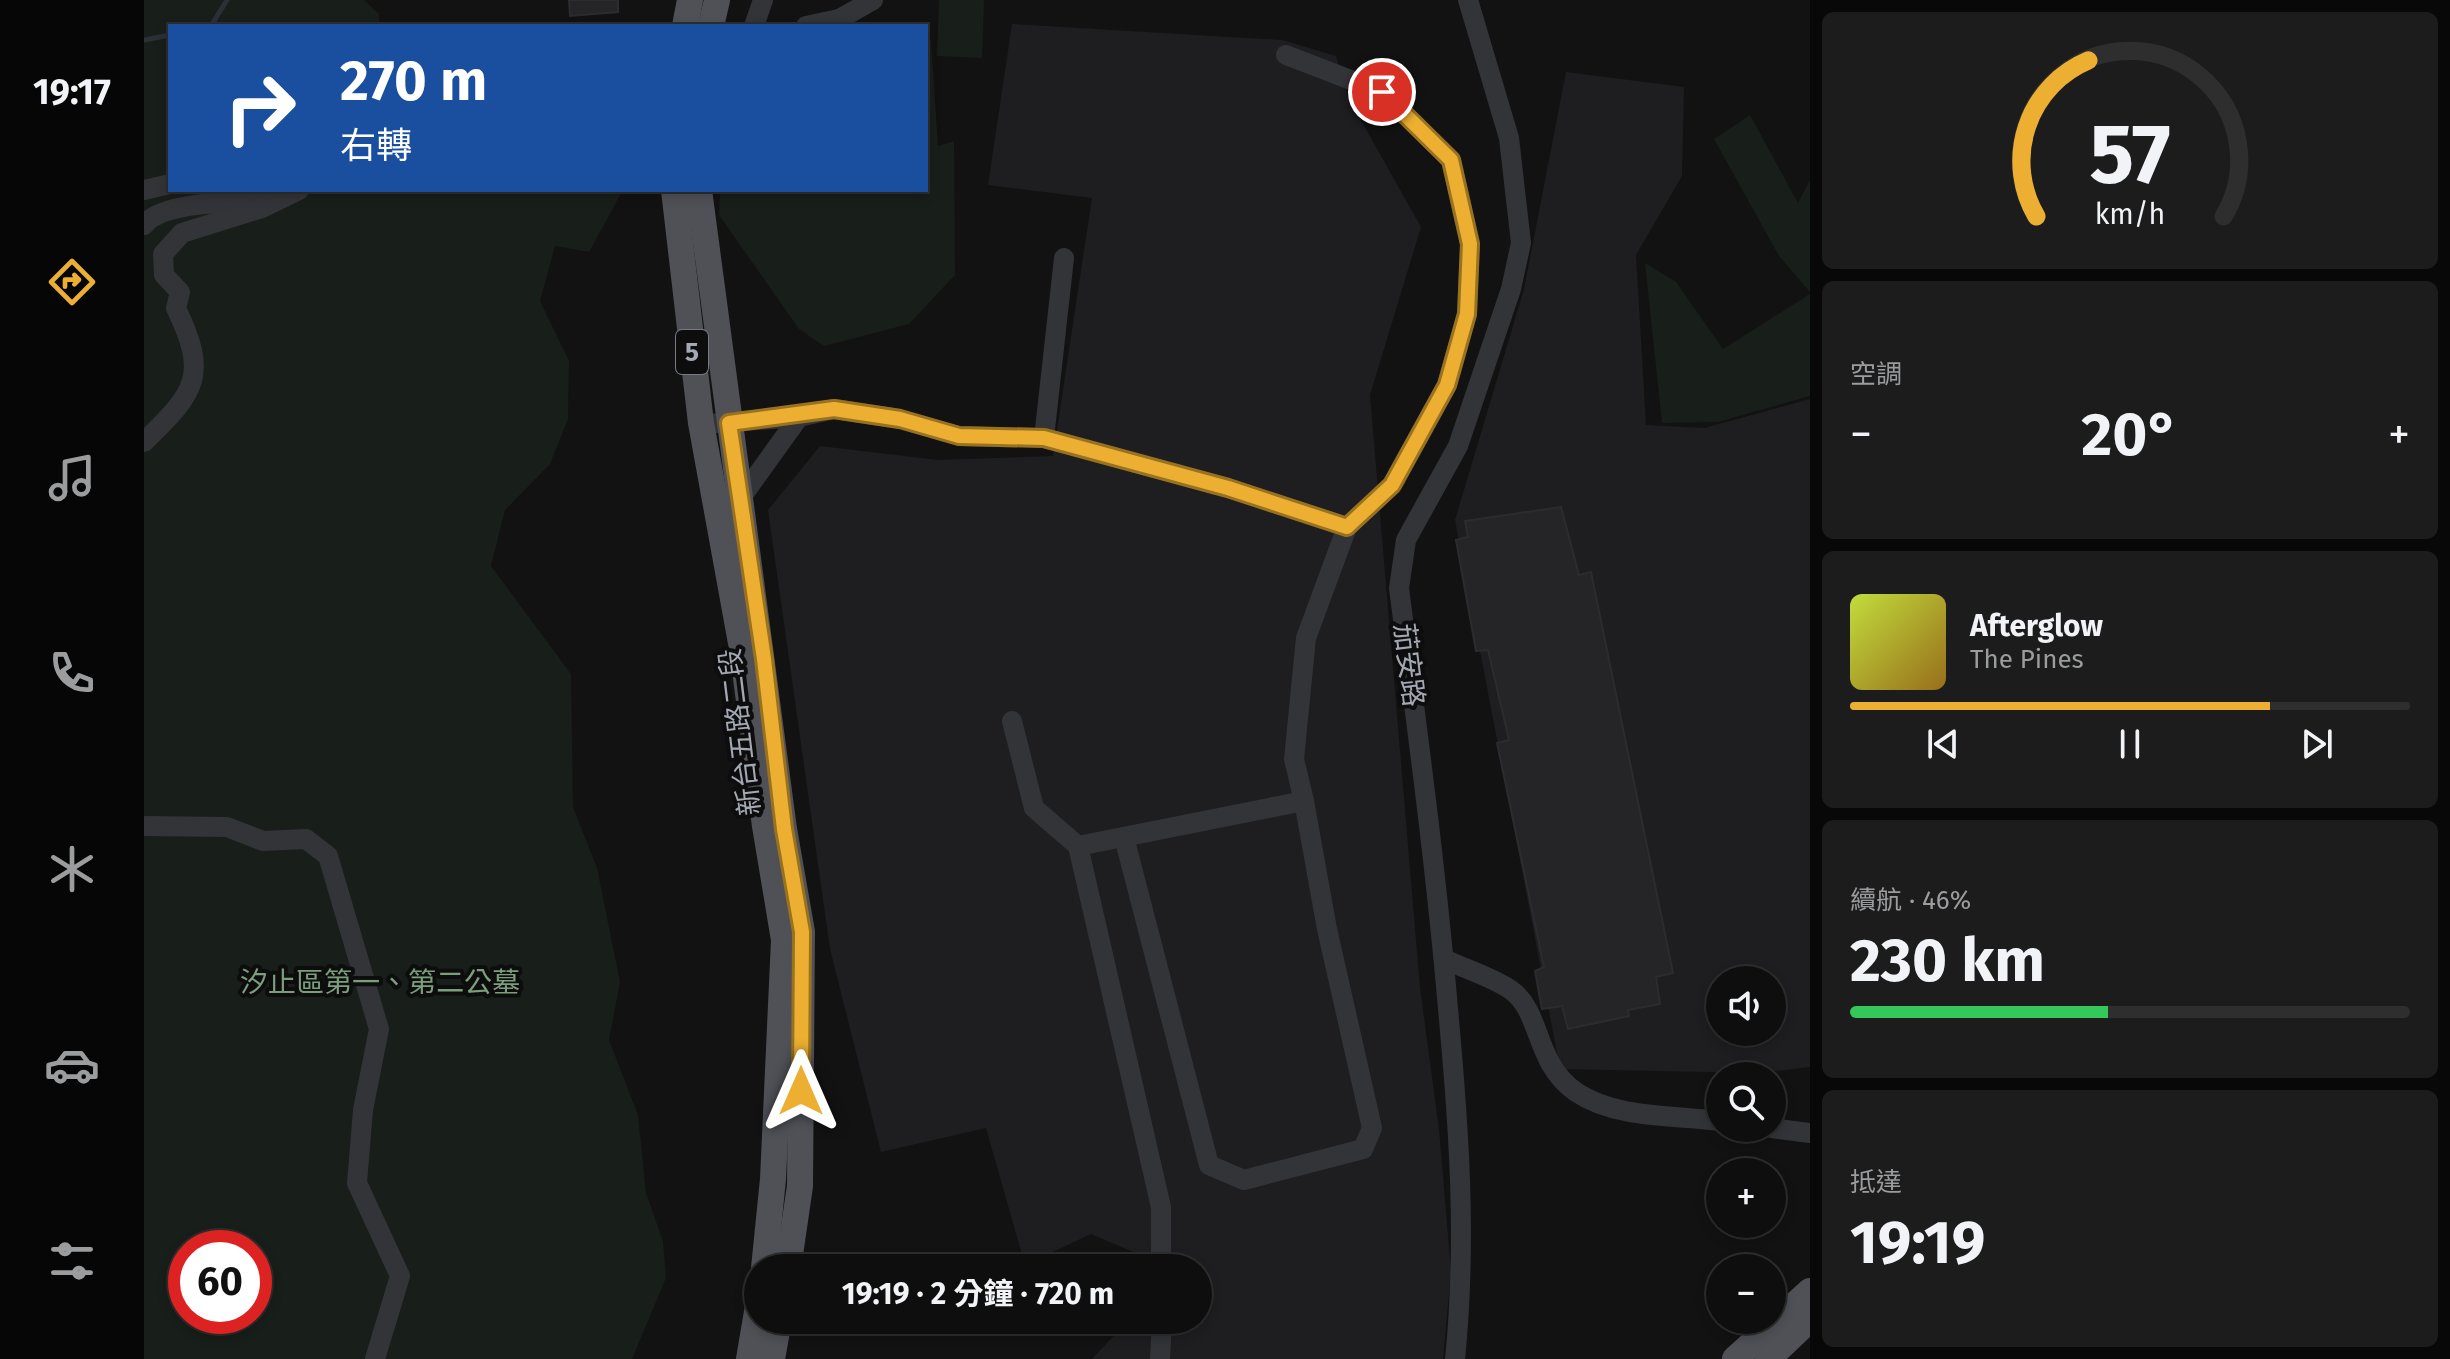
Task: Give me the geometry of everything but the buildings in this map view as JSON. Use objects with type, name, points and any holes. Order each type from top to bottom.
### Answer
[{"type":"main road","name":"新台五路二段","points":[[674,192],[701,423],[729,506],[802,932],[800,1186],[790,1254]]},
{"type":"main road","name":"新台五路二段","points":[[699,192],[729,423],[729,506],[743,654],[765,826],[784,940],[773,1179],[765,1254]]},
{"type":"main road","points":[[1735,1359],[1810,1291]]},
{"type":"main road","points":[[1768,1359],[1810,1319]]},
{"type":"main road","points":[[749,1359],[753,1334]]},
{"type":"main road","points":[[772,1359],[776,1334]]},
{"type":"street","points":[[755,24],[763,0]]},
{"type":"street","points":[[835,22],[873,0]]},
{"type":"street","name":"茄安路","points":[[1455,1359],[1462,1293],[1462,1161],[1444,959],[1399,588],[1406,540],[1458,446],[1511,289],[1521,243],[1509,138],[1468,0]]},
{"type":"street","points":[[1124,837],[1209,1165],[1244,1180],[1363,1149],[1372,1128],[1327,929],[1294,759],[1306,638],[1347,527],[1392,485],[1447,385],[1467,314],[1470,244],[1451,160],[1382,92],[1286,55]]},
{"type":"street","points":[[144,190],[168,184]]},
{"type":"street","points":[[144,442],[184,396],[196,363],[194,350],[176,308],[180,292],[164,275],[163,254],[182,233],[295,192]]},
{"type":"street","points":[[144,225],[148,219],[182,207],[234,201],[274,202]]},
{"type":"street","points":[[1044,438],[1064,258]]},
{"type":"street","points":[[701,423],[799,417],[834,409],[900,419],[959,436],[1044,438],[1228,488],[1347,527]]},
{"type":"street","points":[[729,506],[799,417]]},
{"type":"street","points":[[1012,721],[1034,808],[1078,846],[1161,1207],[1161,1254]]},
{"type":"street","points":[[1078,846],[1304,801]]},
{"type":"street","points":[[144,826],[227,827],[263,841],[306,839],[328,856],[379,1029],[363,1110],[357,1183],[400,1276],[375,1359]]},
{"type":"street","points":[[1444,959],[1512,991],[1527,1008],[1548,1066],[1576,1092],[1613,1109],[1706,1119]]},
{"type":"street","points":[[1786,1130],[1810,1133]]},
{"type":"street","points":[[1160,1359],[1161,1334]]},
{"type":"shaded area","points":[[1012,24],[1282,40],[1336,56],[1349,99],[1421,227],[1370,395],[1420,988],[1439,1129],[1451,1271],[1443,1359],[1092,1359],[1115,1334],[1212,1334],[1212,1254],[1136,1254],[1091,1234],[1048,1254],[1022,1254],[986,1128],[881,1152],[830,949],[768,510],[820,446],[938,460],[1053,456],[1092,198],[988,185]]},
{"type":"shaded area","points":[[1566,72],[1684,87],[1682,176],[1636,255],[1646,425],[1704,428],[1810,399],[1810,1067],[1786,1070],[1786,1062],[1706,1062],[1706,1072],[1560,1069],[1455,520],[1524,289]]},
{"type":"green space","name":"汐止區第一、第二公墓","points":[[144,0],[364,0],[379,14],[379,24],[168,24],[168,192],[288,192],[287,206],[311,192],[622,192],[589,252],[555,246],[540,301],[569,361],[568,419],[550,464],[505,510],[491,566],[571,674],[573,807],[597,868],[620,982],[609,1040],[638,1115],[646,1193],[663,1241],[666,1278],[632,1359],[144,1359]]},
{"type":"green space","points":[[939,0],[984,0],[982,58],[937,56]]},
{"type":"green space","points":[[928,39],[931,40],[938,146],[954,141],[955,275],[909,324],[824,346],[799,329],[719,215],[720,192],[928,192]]},
{"type":"green space","points":[[1750,115],[1798,203],[1810,180],[1810,292],[1779,256],[1714,139]]},
{"type":"green space","points":[[1645,263],[1676,282],[1723,349],[1810,294],[1810,396],[1718,422],[1662,423]]},
{"type":"waterway","points":[[212,24],[227,0]]},
{"type":"waterway","points":[[144,40],[168,35]]},
{"type":"route","points":[[801,1091],[802,932],[784,829],[764,659],[729,423],[799,417],[834,409],[900,419],[959,436],[1044,438],[1228,488],[1347,527],[1392,485],[1447,385],[1467,314],[1470,244],[1451,160],[1382,92]]}]
